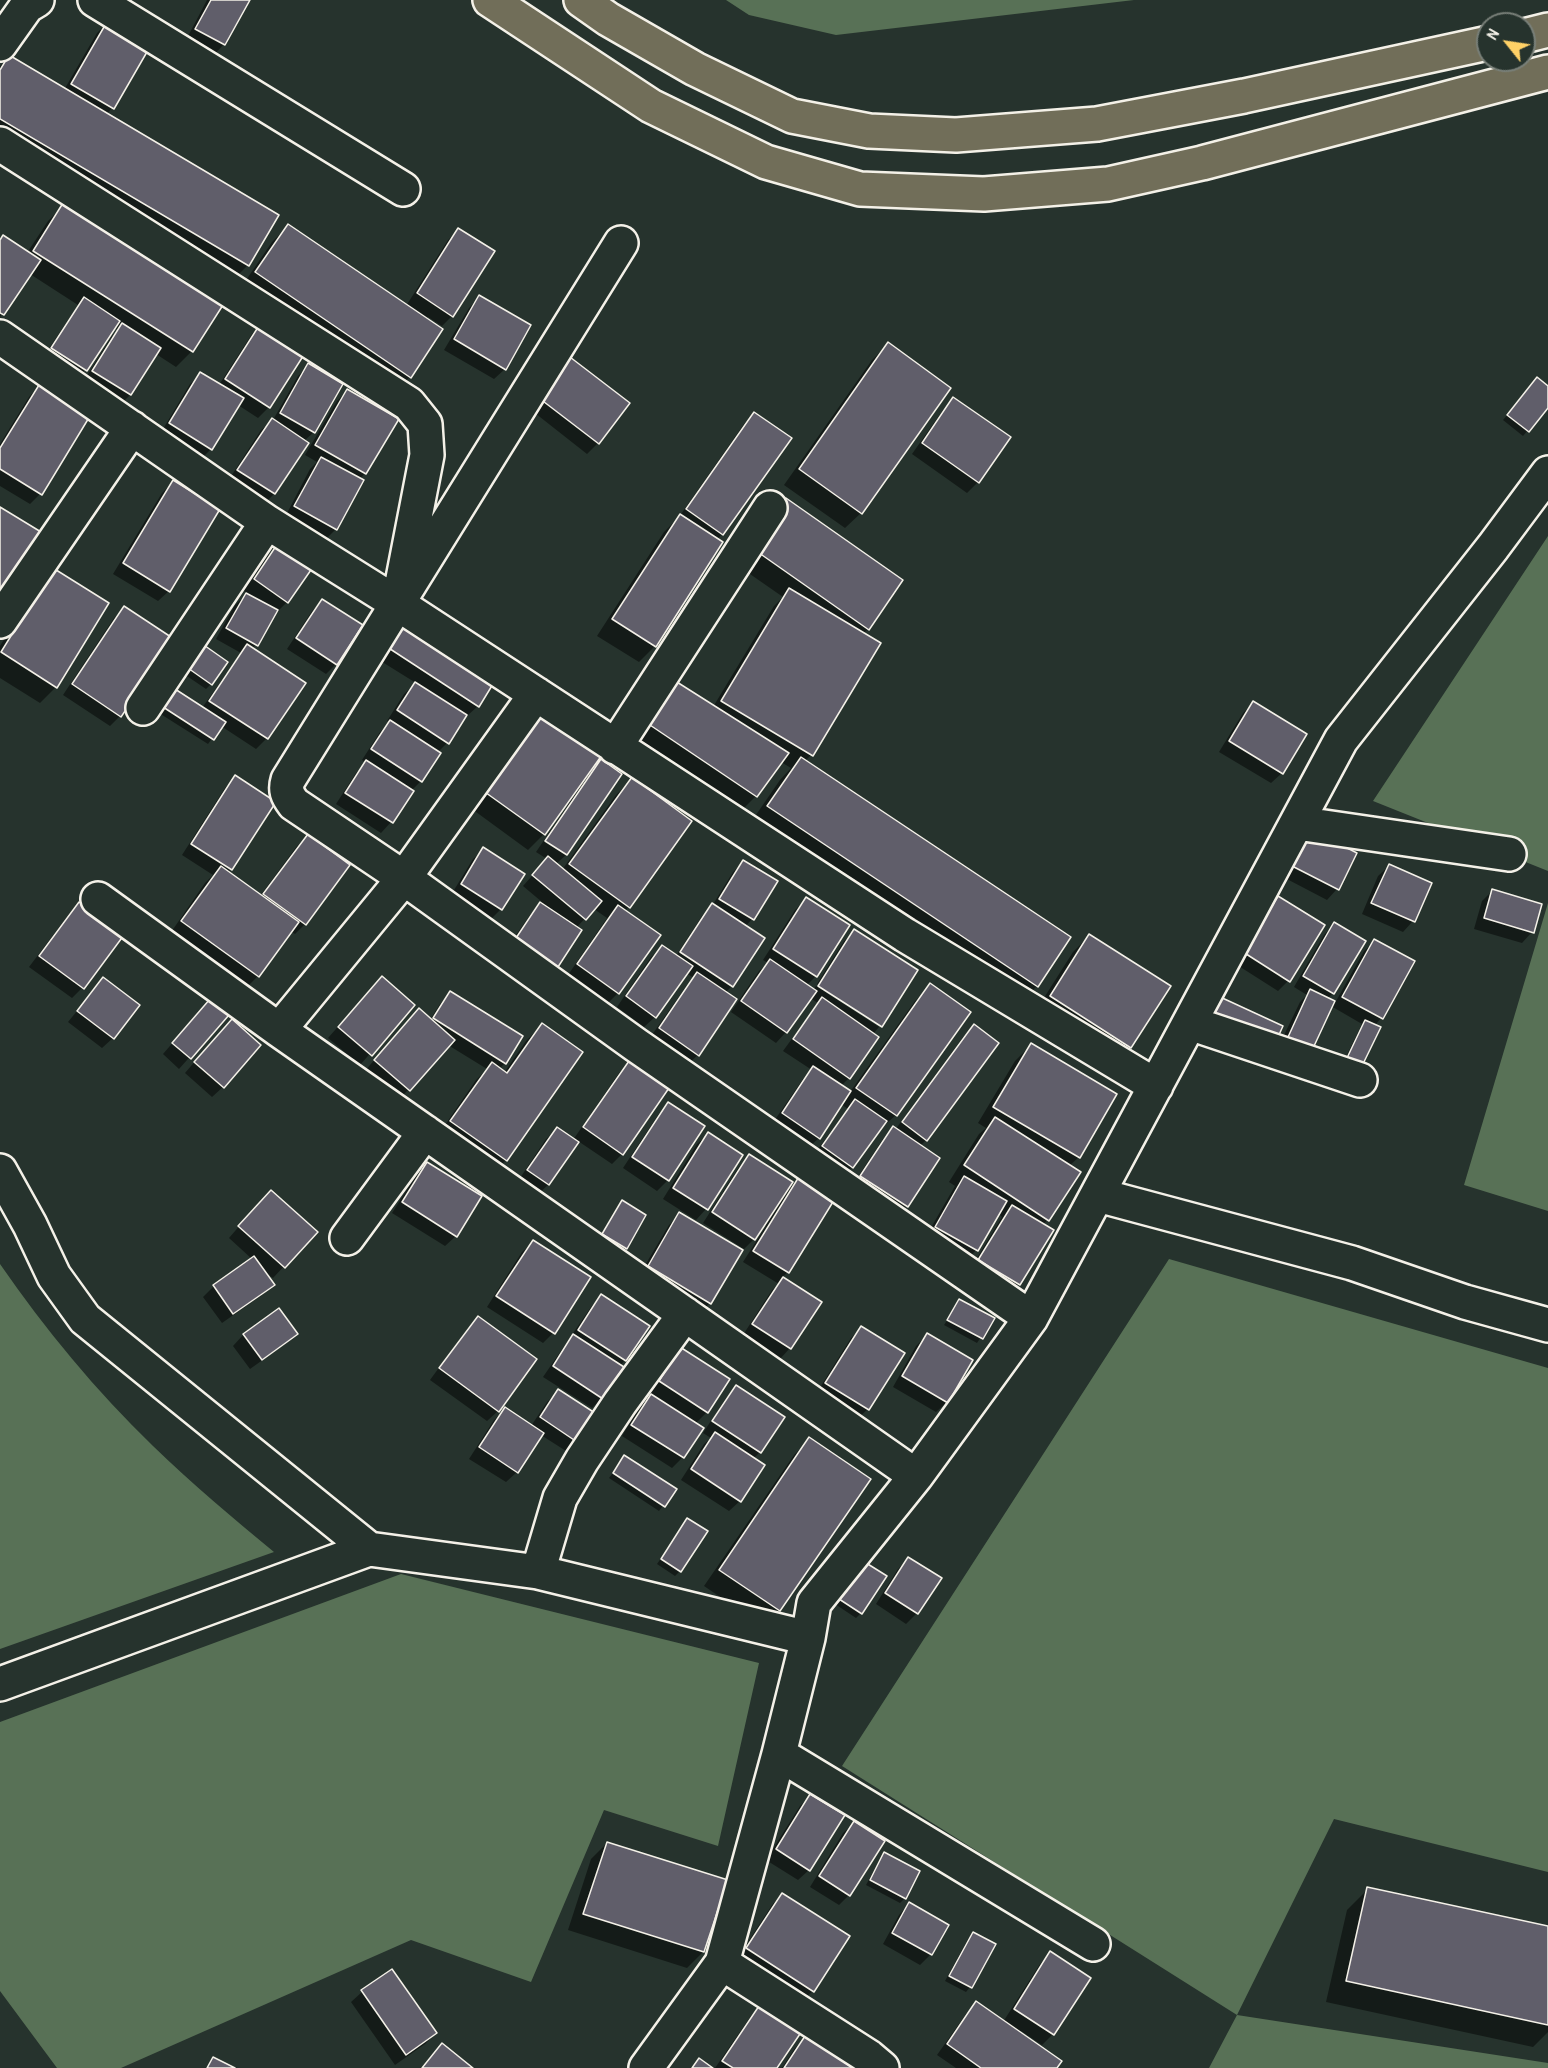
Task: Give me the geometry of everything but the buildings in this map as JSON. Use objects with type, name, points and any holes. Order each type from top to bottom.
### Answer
[{"type":"highway","points":[[490,0],[651,106],[765,162],[860,189],[984,194],[1108,183],[1202,163],[1548,72]]},
{"type":"highway","points":[[581,0],[608,19],[694,69],[792,116],[868,131],[956,135],[1096,124],[1244,96],[1476,46]]},
{"type":"street","points":[[0,44],[27,6],[36,0]]},
{"type":"street","points":[[95,0],[403,189]]},
{"type":"street","points":[[0,144],[409,404],[418,414],[425,424],[427,455],[398,604]]},
{"type":"street","points":[[621,243],[288,780],[286,788],[288,796],[294,804],[404,879],[636,1045],[1032,1318]]},
{"type":"street","points":[[1,341],[267,522],[398,604],[905,935],[1156,1086]]},
{"type":"street","points":[[0,621],[132,428]]},
{"type":"street","points":[[646,2068],[722,1963],[779,1754],[808,1638],[814,1603],[916,1476],[1032,1318],[1341,740],[1548,473]]},
{"type":"street","points":[[615,747],[770,508]]},
{"type":"street","points":[[143,708],[267,522]]},
{"type":"street","points":[[279,1030],[404,879],[536,694]]},
{"type":"street","points":[[1297,823],[1509,855]]},
{"type":"street","points":[[98,899],[279,1030],[916,1476]]},
{"type":"street","points":[[1190,1023],[1360,1080]]},
{"type":"street","points":[[347,1238],[425,1132]]},
{"type":"street","points":[[0,1172],[30,1225],[54,1276],[85,1319],[369,1549]]},
{"type":"street","points":[[1098,1195],[1352,1263],[1465,1302],[1548,1325]]},
{"type":"street","points":[[538,1572],[560,1498],[620,1403],[685,1314]]},
{"type":"street","points":[[0,1684],[369,1549],[538,1572],[808,1638]]},
{"type":"street","points":[[779,1754],[1093,1944]]},
{"type":"street","points":[[722,1963],[869,2057],[882,2068]]},
{"type":"green space","points":[[726,0],[1134,0],[836,35],[749,15]]},
{"type":"green space","points":[[1548,536],[1548,871],[1373,801]]},
{"type":"green space","points":[[1548,903],[1548,1211],[1464,1185]]},
{"type":"green space","points":[[1169,1259],[1548,1368],[1548,1872],[1334,1819],[1237,2015],[842,1766]]},
{"type":"green space","points":[[0,1264],[53,1336],[111,1404],[183,1474],[274,1552],[0,1649]]},
{"type":"green space","points":[[401,1574],[759,1663],[718,1846],[604,1810],[531,1982],[411,1940],[121,2068],[57,2068],[0,1991],[0,1722]]},
{"type":"green space","points":[[1237,2015],[1548,2063],[1548,2068],[1209,2068]]}]
